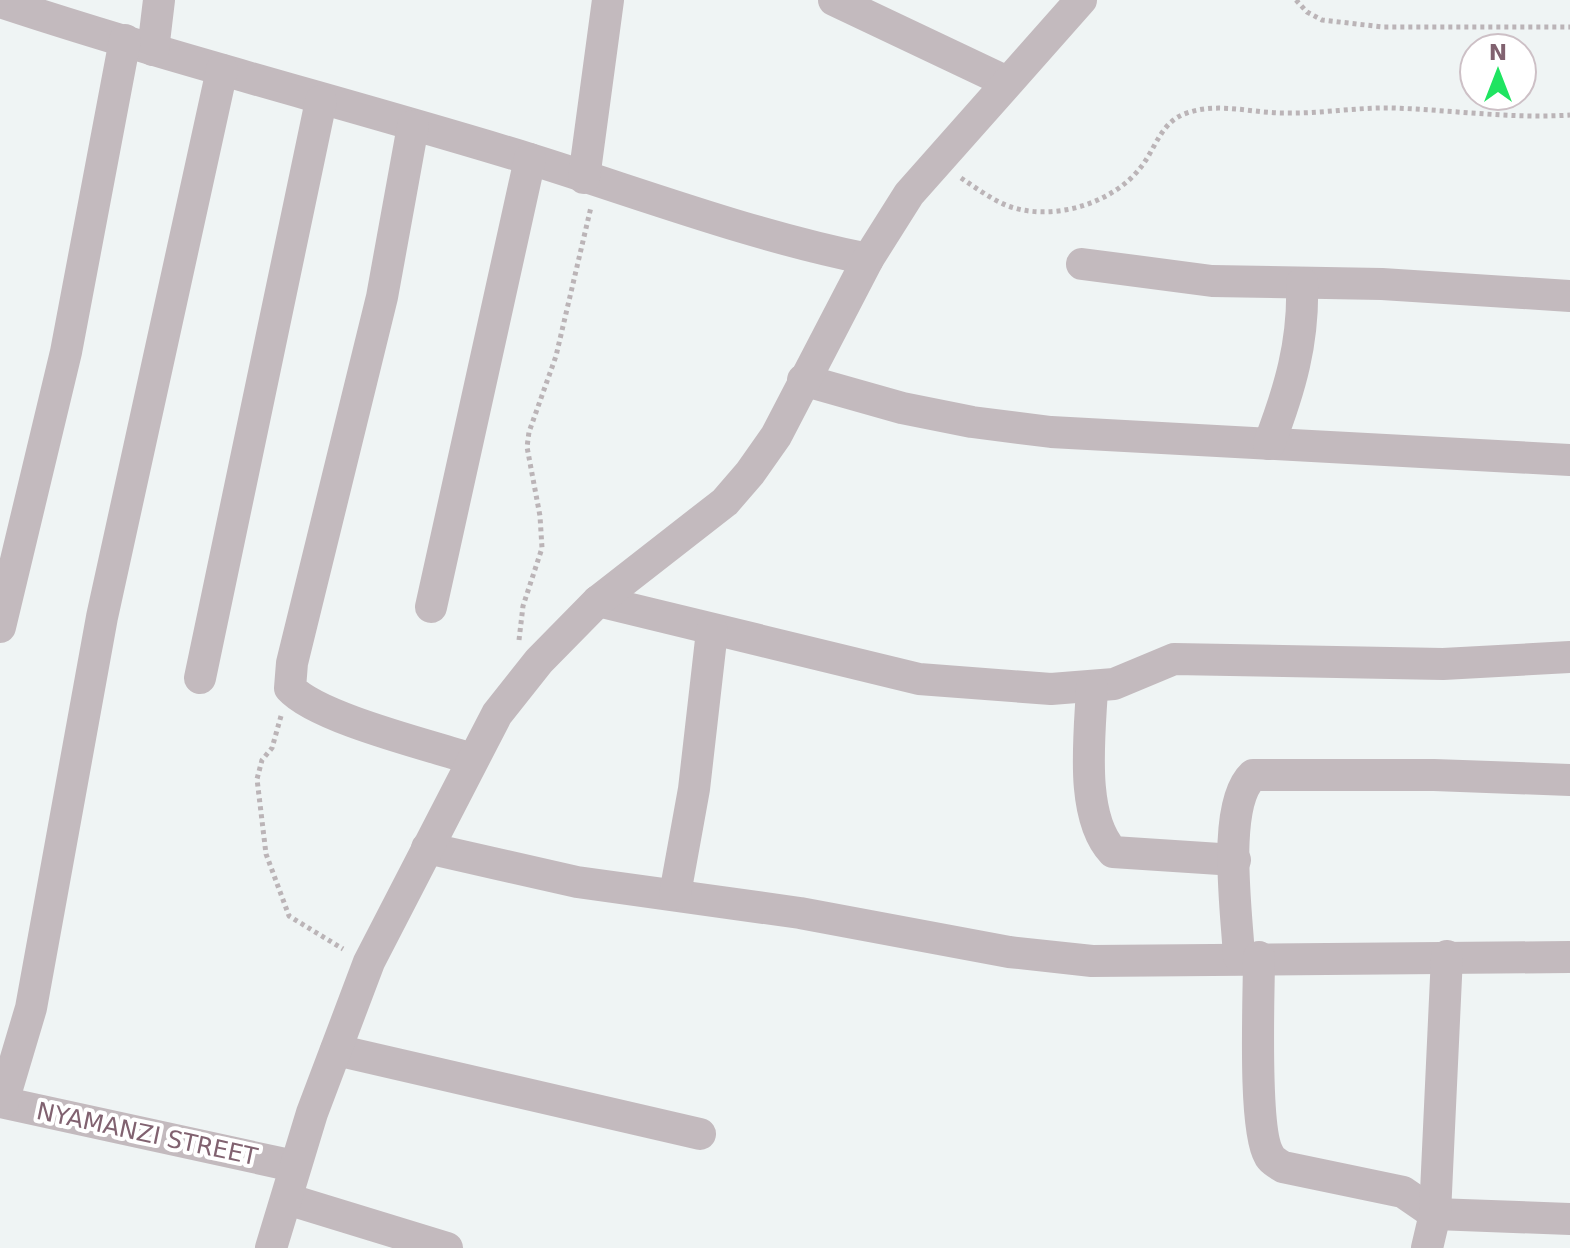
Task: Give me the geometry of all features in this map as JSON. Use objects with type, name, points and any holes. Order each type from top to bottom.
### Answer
[{"type":"street","points":[[0,627],[139,45],[159,0]]},
{"type":"street","points":[[592,180],[608,0]]},
{"type":"street","points":[[834,0],[1007,82]]},
{"type":"street","points":[[271,1248],[294,1166],[369,962],[497,714],[539,661],[598,601],[725,502],[776,436],[868,259],[909,194],[1081,0]]},
{"type":"street","points":[[0,2],[321,101],[530,159],[779,239],[868,259]]},
{"type":"street","points":[[2,1102],[34,995],[97,645],[222,70]]},
{"type":"street","points":[[200,678],[321,101]]},
{"type":"street","points":[[413,126],[382,297],[292,663],[290,688],[300,698],[333,712],[472,759]]},
{"type":"street","points":[[431,607],[530,159]]},
{"type":"street","points":[[1082,264],[1212,281],[1570,296]]},
{"type":"street","points":[[1269,444],[1293,380],[1299,351],[1302,283]]},
{"type":"street","points":[[803,380],[902,408],[972,422],[1051,432],[1570,460]]},
{"type":"street","points":[[598,601],[919,679],[1051,689],[1114,684],[1174,659],[1278,664],[1443,664],[1570,657]]},
{"type":"street","points":[[675,894],[694,789],[712,631]]},
{"type":"street","points":[[1092,688],[1090,767],[1093,808],[1101,839],[1113,852],[1235,860]]},
{"type":"street","points":[[1570,780],[1434,775],[1253,775],[1244,784],[1238,799],[1235,860],[1249,957],[1262,1134],[1269,1157],[1283,1167],[1403,1192],[1435,1214],[1570,1219]]},
{"type":"street","points":[[427,848],[577,882],[800,913],[1009,952],[1092,961],[1249,957],[1570,957]]},
{"type":"street","points":[[1427,1248],[1435,1214],[1447,956]]},
{"type":"street","points":[[336,1050],[700,1134]]},
{"type":"street","name":"NYAMANZI STREET","points":[[2,1102],[294,1166]]},
{"type":"street","points":[[287,1199],[447,1248]]},
{"type":"path","points":[[1296,0],[1307,12],[1322,20],[1383,27],[1570,27]]},
{"type":"path","points":[[937,161],[981,192],[1010,206],[1061,210],[1115,193],[1141,167],[1163,129],[1184,113],[1212,107],[1284,113],[1391,108],[1528,118],[1570,115]]},
{"type":"path","points":[[539,661],[519,641],[523,606],[542,548],[540,516],[527,447],[556,356],[592,180]]},
{"type":"path","points":[[290,688],[272,748],[262,760],[257,779],[266,854],[289,916],[369,962]]}]
